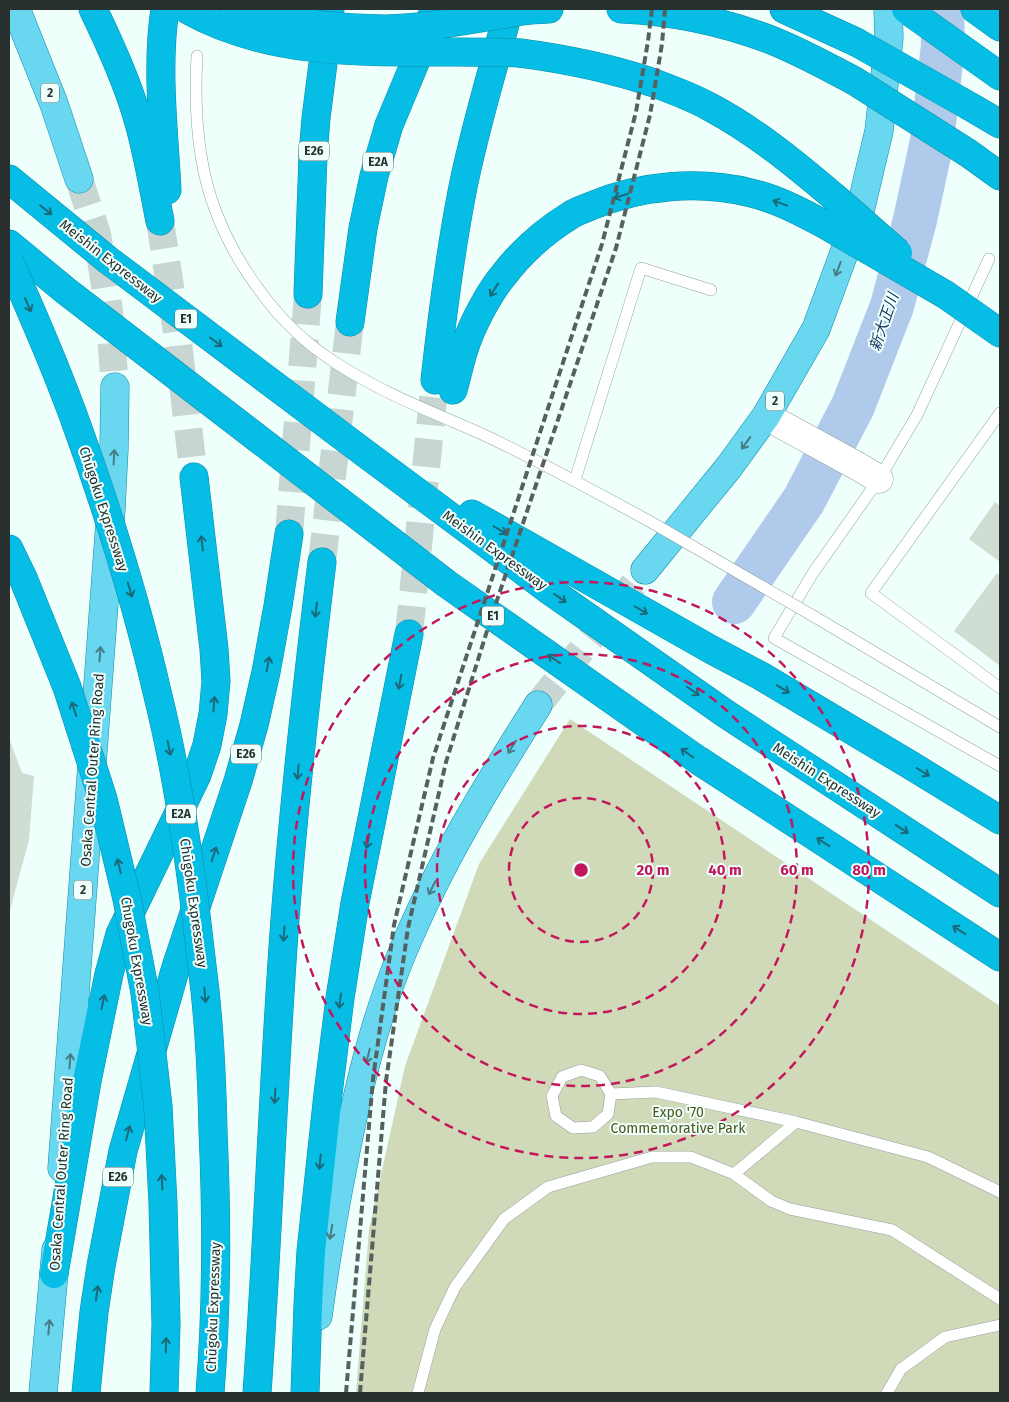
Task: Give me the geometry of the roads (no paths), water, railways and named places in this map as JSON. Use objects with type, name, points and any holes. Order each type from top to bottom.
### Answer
[{"type":"highway","points":[[93,9],[111,45],[138,118],[164,224],[161,70],[162,28],[165,9]]},
{"type":"highway","points":[[186,9],[220,26],[254,36],[316,49],[520,53],[587,64],[630,75],[673,90],[709,106],[752,132],[787,157],[946,295]]},
{"type":"highway","points":[[237,9],[292,22],[349,28],[385,29],[442,24],[529,9]]},
{"type":"highway","name":"E26","points":[[308,294],[313,156],[330,9]]},
{"type":"highway","name":"E2A","points":[[350,322],[374,176],[389,126],[427,34],[434,9]]},
{"type":"highway","points":[[529,9],[478,122],[450,257],[441,319],[444,385],[484,306],[502,276],[524,252],[572,214],[630,193],[658,188],[722,187],[753,193],[787,206],[824,224],[946,295],[992,327]]},
{"type":"highway","points":[[621,9],[665,13],[704,21],[738,29],[793,49],[853,80],[968,153],[1000,176]]},
{"type":"highway","points":[[784,9],[856,42],[1000,124]]},
{"type":"highway","points":[[906,9],[990,69]]},
{"type":"highway","name":"Meishin Expressway","points":[[9,179],[108,260],[549,590],[726,714],[1000,893]]},
{"type":"highway","name":"E1","points":[[9,244],[66,291],[447,584],[698,760],[1000,957]]},
{"type":"highway","name":"Chūgoku Expressway","points":[[9,261],[71,409],[104,502],[158,697],[177,784],[205,992],[211,1076],[215,1169],[216,1263],[213,1362],[210,1393]]},
{"type":"highway","points":[[366,454],[761,676],[1000,820]]},
{"type":"highway","points":[[54,1274],[87,1081],[109,974],[120,934],[197,775],[207,745],[213,714],[216,681],[214,649],[194,477]]},
{"type":"highway","name":"E26","points":[[86,1393],[94,1312],[101,1266],[123,1152],[176,966],[238,781],[254,725],[266,672],[289,534]]},
{"type":"highway","name":"Chugoku Expressway","points":[[9,549],[23,578],[67,687],[103,799],[127,898],[145,993],[158,1106],[163,1203],[166,1324],[164,1393]]},
{"type":"highway","points":[[257,1393],[284,934],[298,766],[322,562]]},
{"type":"highway","points":[[307,1393],[311,1251],[340,998],[355,903],[409,634]]},
{"type":"main road","name":"2","points":[[16,9],[54,104],[79,179]]},
{"type":"main road","name":"2","points":[[645,570],[729,467],[766,416],[816,329],[861,207],[880,131],[889,38],[888,9]]},
{"type":"main road","name":"Osaka Central Outer Ring Road","points":[[42,1386],[54,1274],[111,509],[115,386]]},
{"type":"main road","points":[[307,1393],[321,1290],[348,1142],[370,1045],[385,997],[407,942],[444,862],[491,780],[538,705]]},
{"type":"street","points":[[766,416],[878,479]]},
{"type":"lane","points":[[197,56],[196,94],[200,150],[215,212],[229,243],[246,272],[288,326],[335,362],[370,383],[482,434],[575,480],[650,521],[1000,727]]},
{"type":"lane","points":[[989,259],[917,415],[878,479],[813,572],[774,638],[1000,766]]},
{"type":"lane","points":[[575,480],[640,268],[711,290]]},
{"type":"lane","points":[[1000,413],[871,593],[1000,688]]},
{"type":"lane","points":[[581,1070],[600,1076],[611,1094],[608,1114],[593,1127],[572,1128],[556,1116],[552,1096],[562,1077],[581,1070]]},
{"type":"lane","points":[[611,1094],[656,1092],[796,1122],[928,1157],[1000,1192]]},
{"type":"lane","points":[[734,1174],[796,1122]]},
{"type":"lane","points":[[418,1393],[435,1329],[455,1287],[504,1219],[548,1187],[652,1157],[691,1157],[734,1174],[771,1200],[790,1209],[892,1230],[1000,1299]]},
{"type":"lane","points":[[887,1393],[901,1369],[945,1337],[1000,1325]]},
{"type":"waterway","name":"新大正川","points":[[734,602],[804,500],[853,406],[892,306],[915,220],[932,141],[943,45],[942,9]]},
{"type":"tunnel","points":[[79,179],[97,234],[109,311],[115,387]]},
{"type":"tunnel","points":[[160,221],[176,326],[194,477]]},
{"type":"tunnel","points":[[289,534],[308,294]]},
{"type":"tunnel","points":[[322,562],[350,322]]},
{"type":"tunnel","points":[[409,634],[435,380]]},
{"type":"tunnel","points":[[538,705],[645,570]]},
{"type":"railway","points":[[346,1393],[373,1079],[394,925],[433,758],[602,244],[636,112],[652,9]]},
{"type":"railway","points":[[360,1393],[386,1081],[408,928],[446,762],[492,615],[616,248],[650,115],[662,44],[665,9]]},
{"type":"park label","name":"Expo '70 Commemorative Park","points":[[678,1120]]}]
